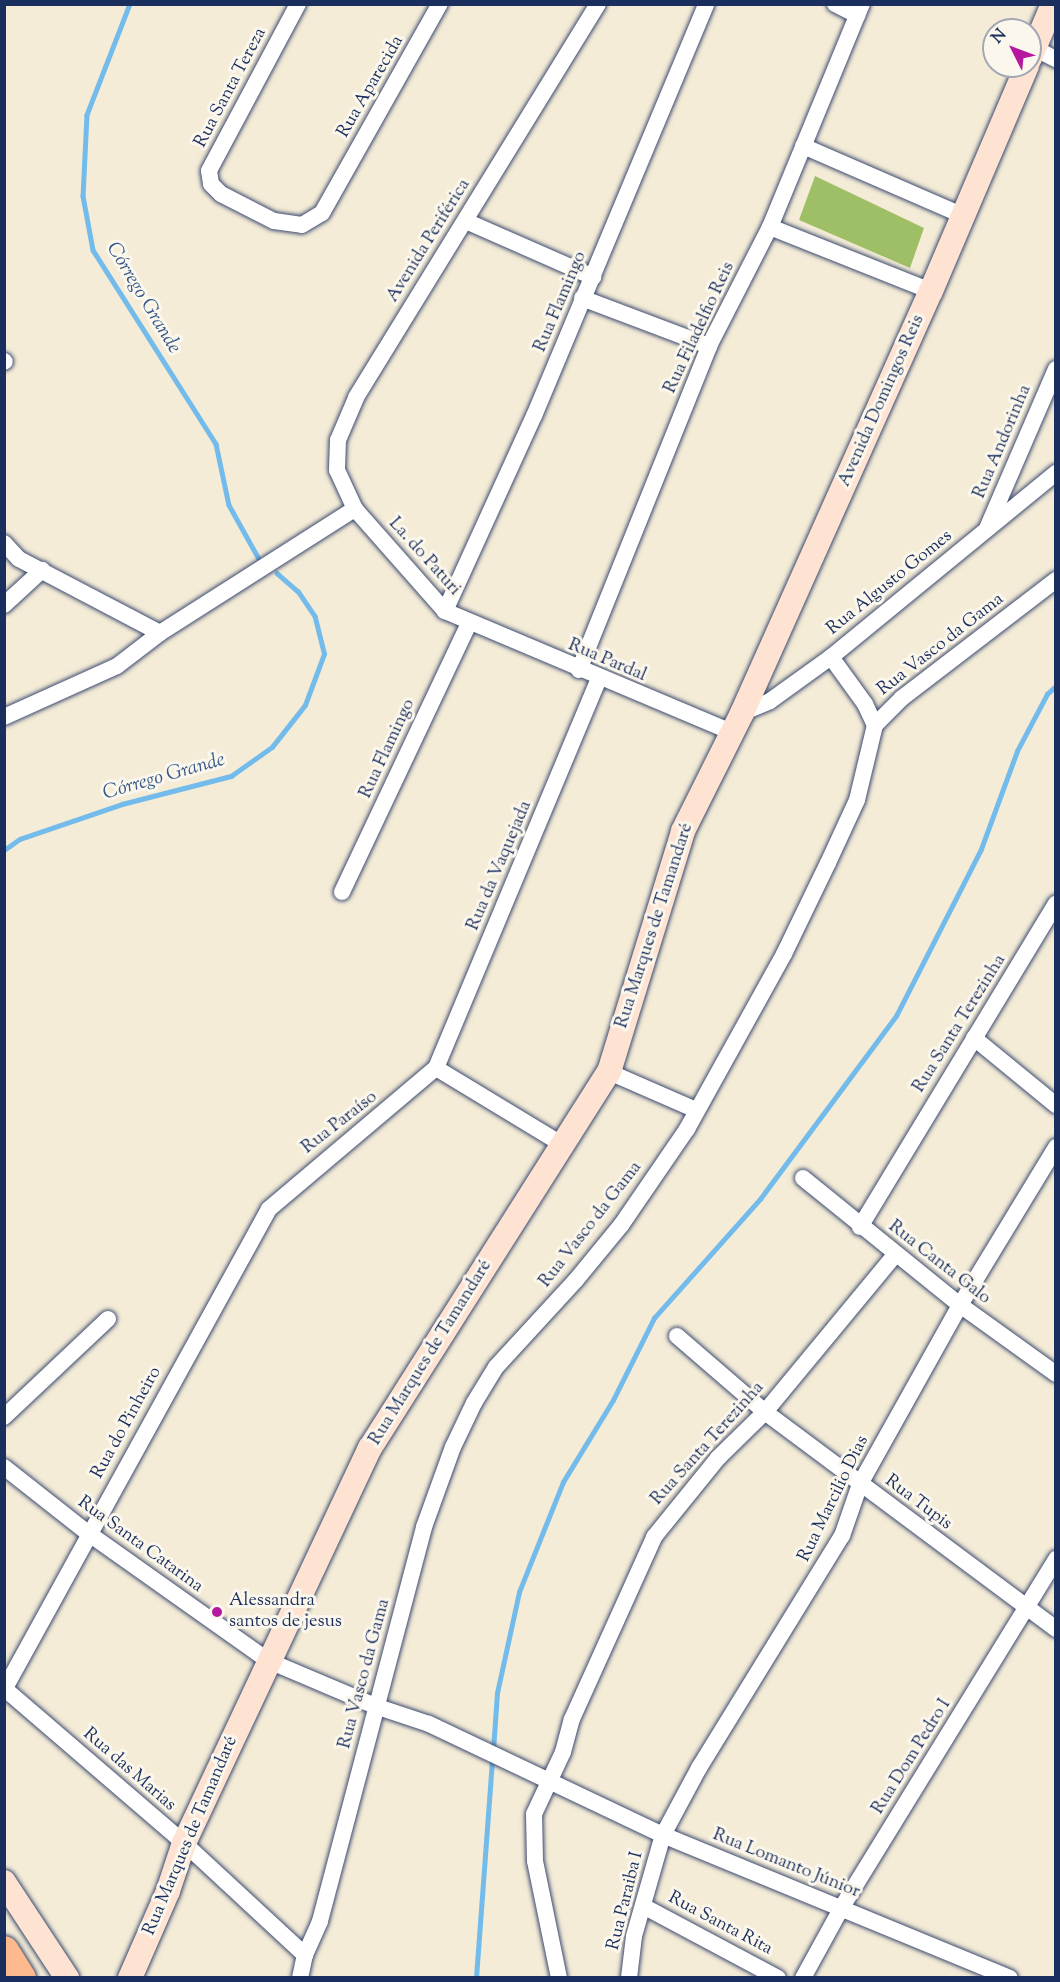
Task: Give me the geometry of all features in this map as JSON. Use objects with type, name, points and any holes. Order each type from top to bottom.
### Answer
[{"type":"highway","points":[[4,1951],[21,1977]]},
{"type":"street","name":"Rua Santa Tereza","points":[[298,4],[209,171],[211,184],[221,194],[274,221],[302,225],[322,213],[336,189]]},
{"type":"street","name":"Rua Aparecida","points":[[336,189],[440,4]]},
{"type":"street","name":"Avenida Periférica","points":[[355,510],[337,470],[338,440],[375,367],[468,222],[598,4]]},
{"type":"street","name":"Rua Flamingo","points":[[445,611],[534,416],[706,4]]},
{"type":"street","points":[[835,4],[860,10]]},
{"type":"street","name":"Avenida Domingos Reis","points":[[1042,41],[1053,4]]},
{"type":"street","name":"Rua Filadelfio Reis","points":[[579,670],[709,346],[770,226],[860,10]]},
{"type":"street","name":"Avenida Domingos Reis","points":[[736,723],[931,291],[962,215],[1027,78]]},
{"type":"street","points":[[804,146],[962,215]]},
{"type":"street","points":[[468,222],[593,277]]},
{"type":"street","points":[[770,226],[931,291]]},
{"type":"street","points":[[582,298],[709,346]]},
{"type":"street","name":"Rua Andorinha","points":[[986,530],[1056,369]]},
{"type":"street","name":"Rua Algusto Gomes","points":[[736,723],[831,657],[1056,473]]},
{"type":"street","points":[[4,717],[107,671],[160,633],[355,510]]},
{"type":"street","name":"La. do Paturi","points":[[355,510],[445,611],[469,623]]},
{"type":"street","points":[[4,543],[19,559],[160,633]]},
{"type":"street","points":[[4,605],[42,570]]},
{"type":"street","name":"Rua Vasco da Gama","points":[[300,1977],[305,1955],[320,1921],[424,1527],[453,1447],[474,1403],[496,1367],[576,1280],[622,1224],[696,1110],[784,954],[828,863],[857,800],[875,725],[935,671],[1056,580]]},
{"type":"street","name":"Rua Flamingo","points":[[342,892],[469,623]]},
{"type":"street","name":"Rua Pardal","points":[[469,623],[599,680],[736,723]]},
{"type":"street","points":[[831,657],[865,704],[875,725]]},
{"type":"street","name":"Rua da Vaquejada","points":[[436,1068],[599,680]]},
{"type":"street","name":"Rua Marques de Tamandaré","points":[[130,1977],[168,1891],[184,1843],[370,1448],[565,1146],[609,1072],[683,831],[736,723]]},
{"type":"street","name":"Rua Santa Terezinha","points":[[860,1227],[1056,904]]},
{"type":"street","points":[[974,1038],[1056,1105]]},
{"type":"street","points":[[436,1068],[565,1146]]},
{"type":"street","name":"Rua Paraíso","points":[[269,1209],[436,1068]]},
{"type":"street","points":[[609,1072],[696,1110]]},
{"type":"street","name":"Rua Marcilio Dias","points":[[663,1834],[699,1768],[842,1536],[860,1484],[960,1305],[1056,1147]]},
{"type":"street","name":"Rua Canta Galo","points":[[803,1178],[895,1255],[1056,1374]]},
{"type":"street","name":"Rua do Pinheiro","points":[[5,1689],[88,1533],[269,1209]]},
{"type":"street","name":"Rua Santa Terezinha","points":[[559,1977],[533,1837],[536,1806],[563,1752],[572,1719],[654,1537],[711,1466],[765,1412],[895,1255]]},
{"type":"street","points":[[4,1417],[108,1319]]},
{"type":"street","name":"Rua Tupis","points":[[677,1336],[765,1412],[1056,1629]]},
{"type":"street","name":"Rua Santa Catarina","points":[[4,1467],[88,1533],[269,1661],[375,1706],[429,1724],[531,1772],[549,1783]]},
{"type":"street","name":"Rua Dom Pedro I","points":[[803,1977],[842,1907],[1056,1559]]},
{"type":"street","name":"Rua das Marias","points":[[5,1689],[184,1843],[305,1955]]},
{"type":"street","name":"Rua Lomanto Júnior","points":[[549,1783],[663,1834],[1010,1977]]},
{"type":"street","name":"Rua Paraiba I","points":[[628,1977],[643,1906],[663,1834]]},
{"type":"street","points":[[4,1882],[67,1977]]},
{"type":"street","name":"Rua Santa Rita","points":[[643,1906],[778,1977]]},
{"type":"green space","points":[[815,176],[924,228],[910,268],[799,220]]},
{"type":"waterway","name":"Córrego Grande","points":[[130,4],[87,115],[83,196],[93,250],[216,444],[229,505],[258,557]]},
{"type":"waterway","name":"Córrego Grande","points":[[4,850],[20,839],[122,804],[231,776],[272,747],[305,705],[324,654],[315,617],[298,592],[277,574]]},
{"type":"waterway","points":[[493,1750],[497,1693],[519,1592],[563,1482],[613,1400],[654,1318],[760,1199],[896,1016],[981,849],[1017,751],[1047,694],[1056,686]]},
{"type":"waterway","points":[[476,1978],[492,1759]]},
{"type":"place","name":"Alessandra santos de jesus","points":[[217,1612]]}]
